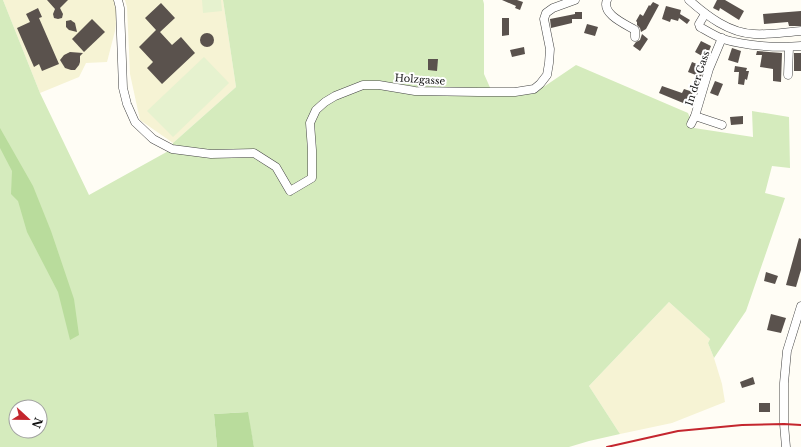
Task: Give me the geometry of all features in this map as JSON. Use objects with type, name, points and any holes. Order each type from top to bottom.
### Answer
[{"type":"street","name":"Holzgasse","points":[[118,0],[120,8],[123,88],[127,104],[135,122],[153,139],[172,149],[211,154],[254,153],[276,167],[290,191],[312,178],[310,123],[316,110],[335,96],[362,85],[379,85],[415,91],[515,92],[534,89],[547,75],[550,49],[544,19],[546,13],[553,4]]},
{"type":"street","points":[[553,4],[575,0]]},
{"type":"street","points":[[607,0],[605,4],[607,10],[612,16],[635,30],[635,38]]},
{"type":"street","points":[[689,0],[713,20],[735,30],[754,34],[801,31]]},
{"type":"street","points":[[704,14],[699,24],[700,27],[722,38],[756,45],[789,47],[801,46]]},
{"type":"street","points":[[707,31],[713,20]]},
{"type":"street","name":"In der Gass","points":[[691,124],[695,116],[709,69],[722,38]]},
{"type":"street","points":[[788,75],[789,47]]},
{"type":"street","points":[[695,116],[722,125]]},
{"type":"street","points":[[786,447],[784,428],[784,383],[787,351],[801,306]]},
{"type":"shaded area","points":[[3,0],[115,0],[118,8],[115,31],[107,62],[86,63],[79,77],[40,93]]},
{"type":"shaded area","points":[[125,0],[223,0],[236,87],[173,143],[140,120],[130,74],[127,7]]},
{"type":"shaded area","points":[[669,302],[710,339],[708,343],[722,384],[725,402],[672,423],[620,434],[589,386]]},
{"type":"green space","points":[[0,0],[3,0],[40,93],[89,195],[172,149],[173,143],[236,87],[223,0],[483,0],[484,74],[492,92],[515,92],[545,86],[576,65],[688,113],[694,128],[753,137],[752,111],[789,117],[790,168],[772,166],[765,193],[785,198],[746,311],[714,358],[708,343],[710,339],[669,302],[589,386],[620,434],[569,447],[254,447],[247,412],[214,414],[217,447],[0,447]]},
{"type":"green space","points":[[202,0],[221,0],[222,11],[203,13]]},
{"type":"green space","points":[[204,57],[229,83],[173,137],[147,111]]},
{"type":"green space","points":[[0,128],[33,186],[51,231],[74,299],[79,335],[70,340],[58,292],[27,232],[18,201],[11,194],[12,171],[0,148]]},
{"type":"green space","points":[[248,412],[254,447],[217,447],[214,414]]},
{"type":"building","points":[[47,0],[68,0],[60,8],[63,14],[62,18],[54,18],[53,14],[55,9]]},
{"type":"building","points":[[502,0],[517,0],[523,2],[520,10],[515,8],[516,6]]},
{"type":"building","points":[[717,0],[725,0],[744,11],[739,20],[720,8],[719,11],[713,8]]},
{"type":"building","points":[[653,2],[659,5],[646,29],[641,32],[636,21],[640,14],[643,16],[649,5],[650,6]]},
{"type":"building","points":[[161,3],[175,18],[160,32],[172,45],[181,37],[195,53],[162,84],[147,68],[153,62],[139,47],[156,30],[145,18]]},
{"type":"building","points":[[666,6],[681,10],[680,14],[690,20],[687,24],[679,18],[678,21],[671,19],[670,22],[662,19]]},
{"type":"building","points":[[38,8],[42,17],[39,18],[59,64],[42,71],[39,64],[34,67],[17,28],[30,22],[26,14]]},
{"type":"building","points":[[801,11],[801,26],[789,26],[788,22],[764,24],[763,14]]},
{"type":"building","points":[[575,12],[582,12],[582,19],[572,19],[572,23],[551,28],[550,19],[575,14]]},
{"type":"building","points":[[502,18],[509,18],[509,35],[502,36]]},
{"type":"building","points":[[92,19],[105,32],[84,52],[72,39]]},
{"type":"building","points":[[71,20],[75,23],[77,32],[69,30],[66,27],[66,21]]},
{"type":"building","points":[[587,24],[598,27],[595,36],[584,33]]},
{"type":"building","points":[[204,33],[210,33],[214,37],[214,43],[210,47],[204,47],[200,43],[200,37]]},
{"type":"building","points":[[642,34],[648,39],[640,51],[633,46],[640,40]]},
{"type":"building","points":[[701,41],[711,46],[709,51],[705,49],[702,56],[695,52]]},
{"type":"building","points":[[524,47],[525,54],[512,57],[510,50]]},
{"type":"building","points":[[732,48],[741,51],[738,63],[728,60]]},
{"type":"building","points":[[757,51],[782,53],[781,82],[773,81],[773,69],[760,67],[762,55],[756,55]]},
{"type":"building","points":[[70,52],[83,53],[80,56],[79,65],[75,70],[65,68],[60,60],[64,55]]},
{"type":"building","points":[[794,53],[801,53],[801,71],[794,71]]},
{"type":"building","points":[[428,59],[438,59],[437,71],[428,70]]},
{"type":"building","points":[[692,62],[704,67],[701,77],[688,72]]},
{"type":"building","points":[[735,66],[747,68],[746,71],[749,71],[744,85],[738,84],[739,72],[734,72]]},
{"type":"building","points":[[715,81],[723,84],[718,96],[710,93]]},
{"type":"building","points":[[662,86],[682,93],[684,89],[693,92],[688,105],[659,93]]},
{"type":"building","points":[[743,116],[743,124],[731,125],[730,117]]},
{"type":"building","points":[[799,238],[801,239],[801,270],[796,287],[786,285]]},
{"type":"building","points":[[766,272],[778,276],[775,284],[764,281]]},
{"type":"building","points":[[771,314],[786,318],[781,333],[767,330]]},
{"type":"building","points":[[753,377],[755,384],[742,388],[740,382]]},
{"type":"building","points":[[759,403],[770,403],[770,412],[759,412]]},
{"type":"railway","points":[[607,447],[678,431],[742,425],[801,425]]}]
